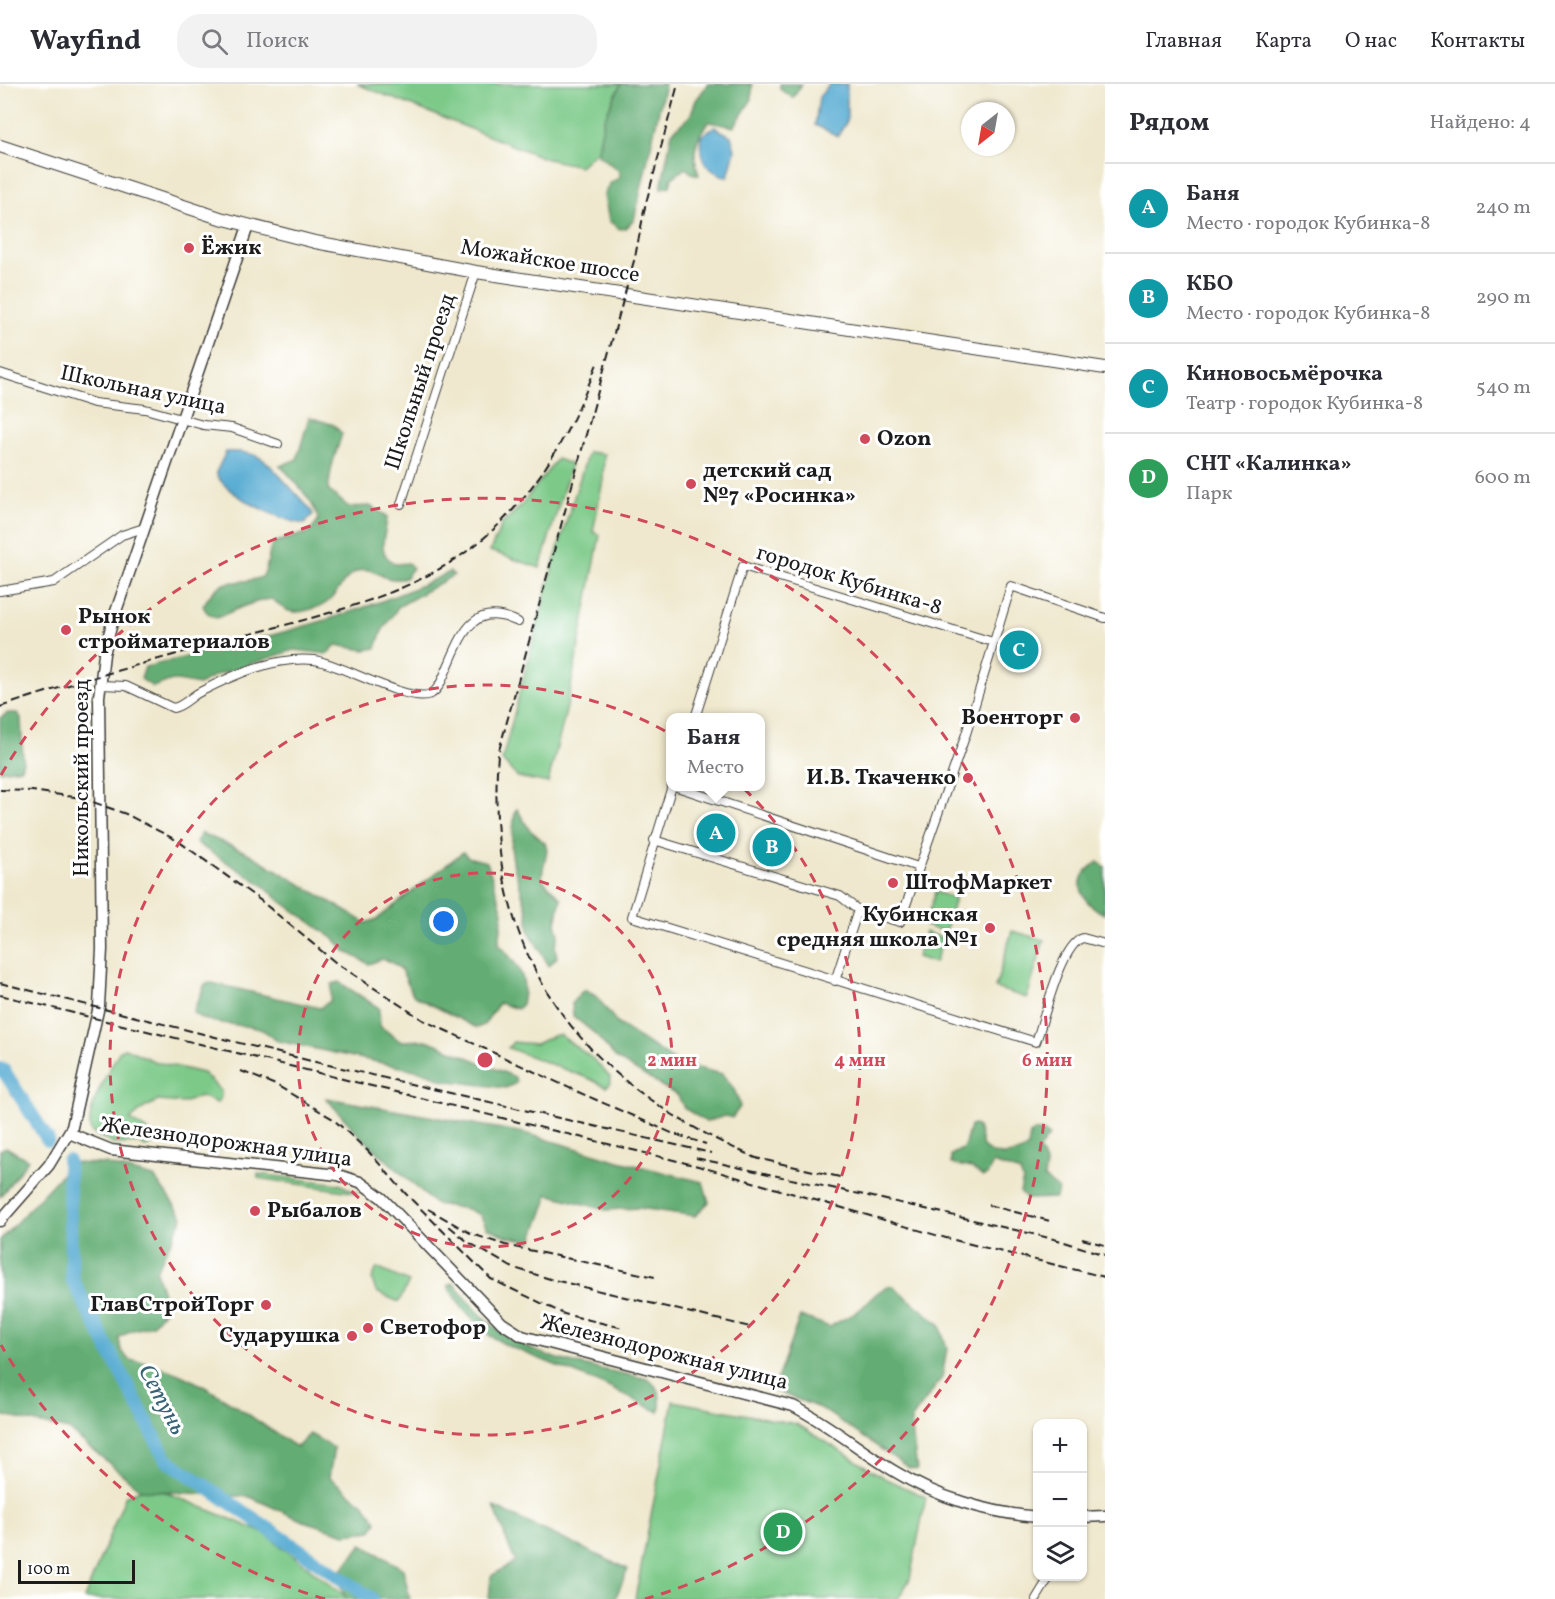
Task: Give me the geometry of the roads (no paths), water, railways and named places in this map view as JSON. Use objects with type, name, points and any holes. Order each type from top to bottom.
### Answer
[{"type":"main road","name":"Можайское шоссе","points":[[0,146],[248,226],[476,272],[1105,368]]},
{"type":"street","name":"Никольский проезд","points":[[0,1221],[49,1165],[69,1133],[75,1117],[100,992],[100,685],[112,623],[248,226]]},
{"type":"street","name":"Школьный проезд","points":[[401,504],[476,272]]},
{"type":"street","name":"Школьная улица","points":[[0,373],[94,403],[146,409],[182,420],[232,428],[278,444]]},
{"type":"street","points":[[0,591],[54,582],[122,535],[144,528]]},
{"type":"street","name":"городок Кубинка-8","points":[[696,713],[742,566],[993,642]]},
{"type":"street","points":[[654,840],[840,896],[858,910],[900,922],[966,734],[1011,585],[1105,618]]},
{"type":"street","points":[[100,685],[126,686],[173,708],[232,675],[296,660],[316,661],[349,670],[416,697],[428,695],[440,685],[457,646],[483,614],[493,613],[518,622]]},
{"type":"street","points":[[671,791],[632,916],[1036,1042],[1061,967],[1073,943],[1083,938],[1105,944]]},
{"type":"street","points":[[688,791],[918,867]]},
{"type":"street","points":[[836,981],[858,910]]},
{"type":"street","name":"Железнодорожная улица","points":[[69,1133],[111,1150],[338,1175],[360,1182],[382,1198],[502,1323],[522,1336],[785,1403],[813,1416],[892,1470],[929,1490],[1001,1512],[1033,1516]]},
{"type":"street","points":[[1087,1517],[1105,1516]]},
{"type":"street","points":[[1036,1599],[1047,1581]]},
{"type":"water","points":[[830,84],[847,84],[847,121],[838,136],[815,125],[819,97]]},
{"type":"water","points":[[714,127],[731,136],[735,150],[728,177],[714,171],[702,157],[701,136]]},
{"type":"water","points":[[226,452],[249,453],[271,466],[313,514],[305,524],[283,518],[255,506],[229,489],[216,472]]},
{"type":"waterway","name":"Сетунь","points":[[0,1069],[4,1071],[48,1140]]},
{"type":"waterway","name":"Сетунь","points":[[68,1161],[72,1279],[166,1459],[372,1599]]},
{"type":"railway","points":[[643,214],[678,84]]},
{"type":"railway","points":[[645,207],[635,257],[498,754],[497,827],[507,892],[526,951],[555,1004],[593,1051],[641,1093],[697,1129],[761,1160]]},
{"type":"railway","points":[[0,707],[121,670],[361,603],[390,593],[445,566],[492,530],[531,488],[562,440],[598,361]]},
{"type":"railway","points":[[0,790],[32,791],[82,798],[126,814],[178,841],[260,900],[336,963],[423,1020],[674,1134],[706,1144]]},
{"type":"railway","points":[[0,983],[311,1061],[711,1153]]},
{"type":"railway","points":[[0,995],[698,1166],[946,1238],[1105,1277]]},
{"type":"railway","points":[[241,1071],[278,1086],[333,1119],[368,1151],[406,1194],[491,1279],[564,1314],[623,1328]]},
{"type":"railway","points":[[752,1157],[844,1178]]},
{"type":"railway","points":[[696,1158],[1058,1240],[1105,1255]]},
{"type":"railway","points":[[988,1205],[1050,1221]]},
{"type":"railway","points":[[428,1209],[472,1234],[505,1245],[655,1277]]},
{"type":"railway","points":[[449,1226],[468,1242],[511,1267],[550,1279],[750,1327]]},
{"type":"railway","points":[[1082,1239],[1105,1245]]},
{"type":"place","name":"Ёжик","points":[[189,248]]},
{"type":"place","name":"Ozon","points":[[865,439]]},
{"type":"place","name":"детский сад №7 «Росинка»","points":[[691,484]]},
{"type":"place","name":"Рынок стройматериалов","points":[[66,630]]},
{"type":"place","name":"Киновосьмёрочка","points":[[1019,650]]},
{"type":"place","name":"Военторг","points":[[1075,718]]},
{"type":"place","name":"И.В. Ткаченко","points":[[968,778]]},
{"type":"place","name":"Баня","points":[[716,833]]},
{"type":"place","name":"КБО","points":[[772,847]]},
{"type":"place","name":"ШтофМаркет","points":[[893,883]]},
{"type":"place","name":"Кубинская средняя школа №1","points":[[990,928]]},
{"type":"place","name":"Рыбалов","points":[[255,1211]]},
{"type":"place","name":"ГлавСтройТорг","points":[[266,1305]]},
{"type":"place","name":"Светофор","points":[[368,1328]]},
{"type":"place","name":"Сударушка","points":[[352,1336]]},
{"type":"place","name":"СНТ «Калинка»","points":[[783,1532]]}]
